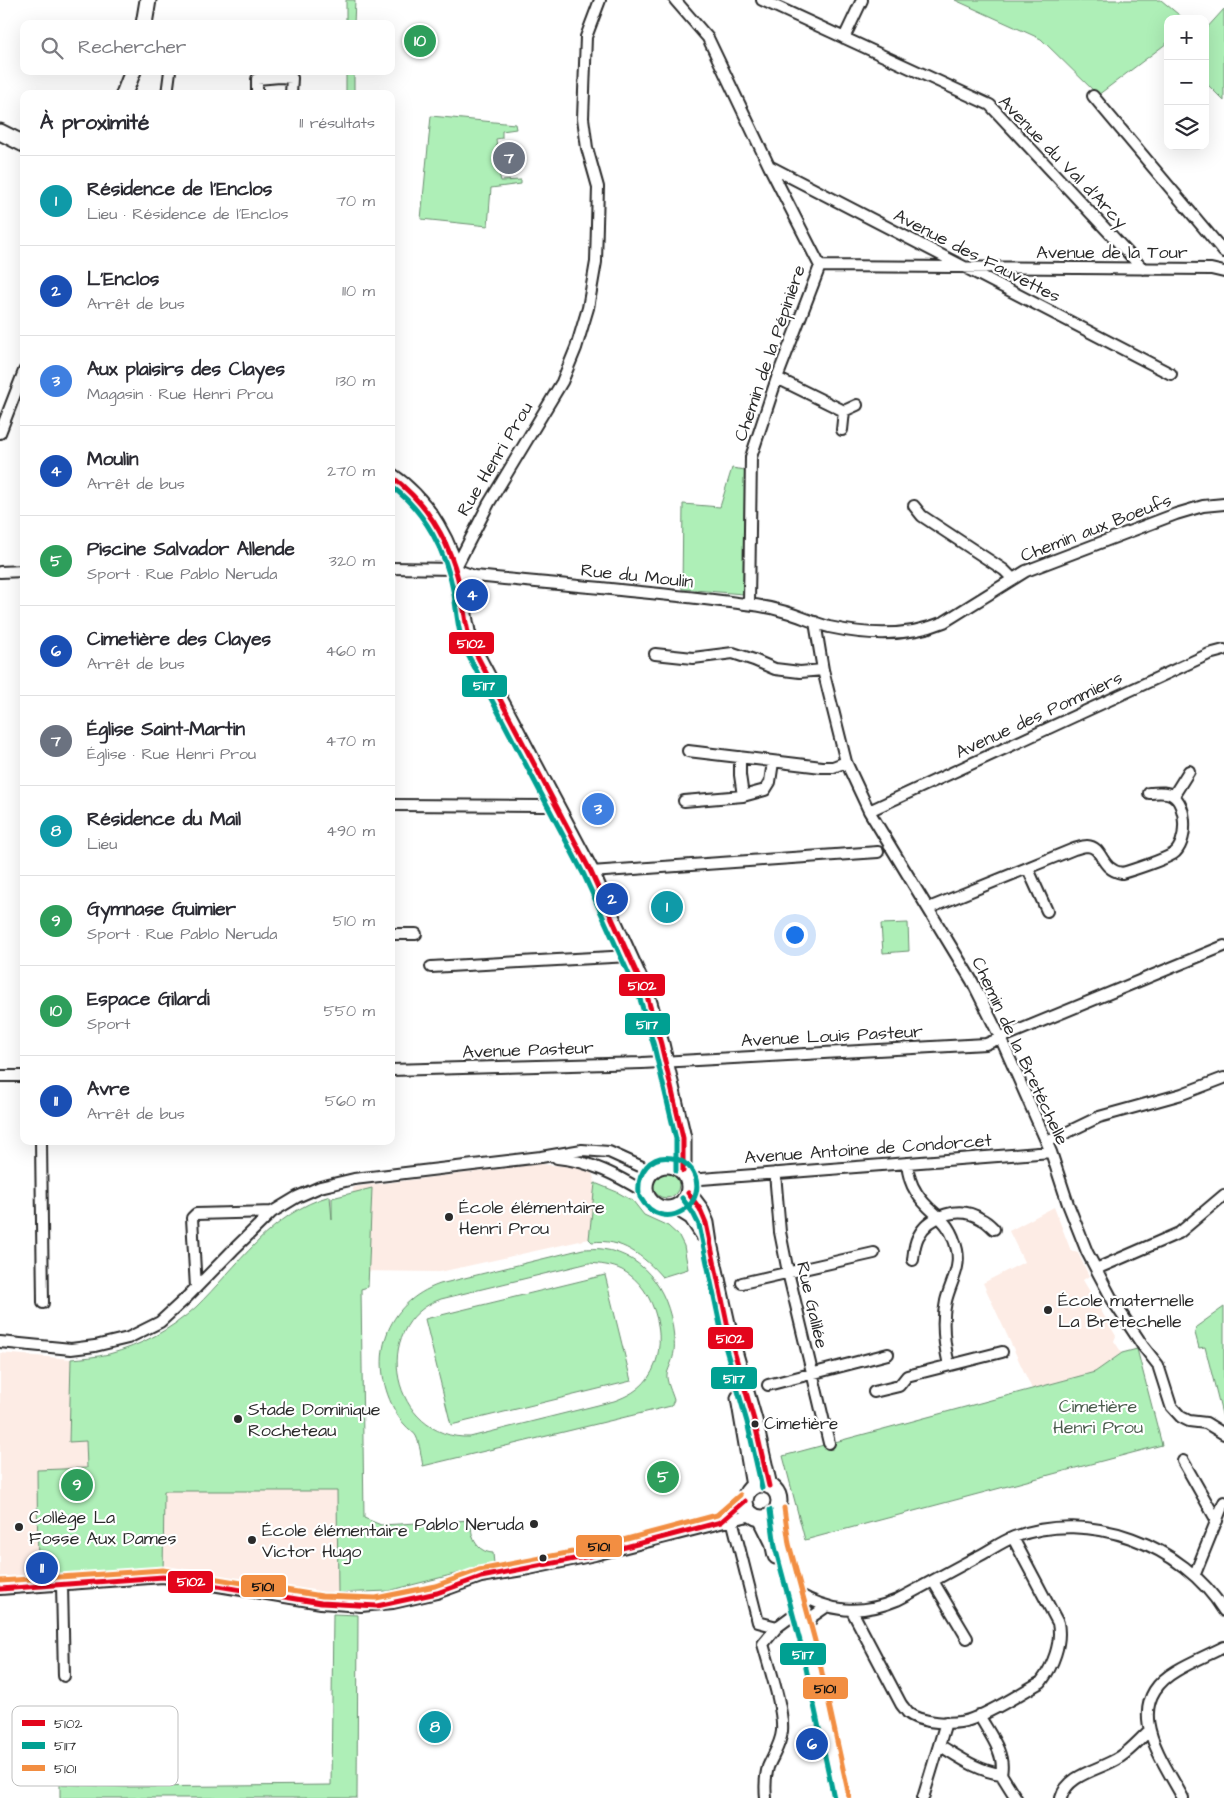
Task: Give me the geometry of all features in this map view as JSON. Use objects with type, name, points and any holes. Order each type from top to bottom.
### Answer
[{"type":"street","points":[[145,20],[148,0]]},
{"type":"street","name":"Rue Henri Prou","points":[[455,568],[489,503],[562,382],[576,348],[588,308],[596,262],[598,187],[587,148],[583,118],[586,38],[600,0]]},
{"type":"street","name":"Chemin de la Pépinière","points":[[675,0],[708,38],[769,166],[820,266],[777,378],[751,457],[749,604]]},
{"type":"street","name":"Avenue du Val d'Arcy","points":[[762,0],[990,105],[1143,269]]},
{"type":"street","points":[[844,38],[862,0]]},
{"type":"street","points":[[126,90],[132,75]]},
{"type":"street","points":[[133,90],[134,75]]},
{"type":"street","points":[[168,90],[169,75]]},
{"type":"street","points":[[257,90],[257,79],[280,77],[292,78],[291,90]]},
{"type":"street","points":[[1093,96],[1224,252]]},
{"type":"street","points":[[0,132],[20,142]]},
{"type":"street","name":"Avenue des Fauvettes","points":[[769,166],[1171,374]]},
{"type":"street","name":"Avenue de la Tour","points":[[820,266],[1210,269],[1224,272]]},
{"type":"street","points":[[777,378],[844,411]]},
{"type":"street","points":[[0,433],[20,381]]},
{"type":"street","points":[[844,411],[857,405]]},
{"type":"street","points":[[842,430],[844,411]]},
{"type":"street","points":[[395,479],[415,495],[440,533],[455,568],[461,591],[466,628],[476,655],[591,872],[648,996],[683,1138],[686,1181],[686,1199],[676,1207],[662,1208],[649,1200],[646,1193],[646,1181],[683,1138]]},
{"type":"street","name":"Chemin aux Boeufs","points":[[815,622],[829,627],[884,634],[894,634],[936,625],[1026,571],[1176,514],[1203,506],[1224,504]]},
{"type":"street","points":[[914,506],[922,516],[1004,570],[1013,579]]},
{"type":"street","name":"Rue du Moulin","points":[[395,568],[455,568],[474,576],[749,604],[784,611],[815,622]]},
{"type":"street","points":[[0,572],[20,571]]},
{"type":"street","name":"Chemin de la Bretéchelle","points":[[815,622],[823,670],[846,762],[869,811],[930,908],[972,981],[1001,1039],[1049,1147],[1080,1234],[1096,1270],[1113,1301],[1158,1365],[1171,1406],[1181,1417],[1189,1421],[1206,1423],[1224,1434]]},
{"type":"street","name":"Avenue des Pommiers","points":[[869,811],[1209,654],[1224,650]]},
{"type":"street","points":[[655,654],[693,658],[733,653],[776,670],[800,672],[823,670]]},
{"type":"street","points":[[688,751],[822,767],[833,767],[846,762]]},
{"type":"street","points":[[740,758],[743,796]]},
{"type":"street","points":[[684,801],[743,796],[765,790],[770,782],[773,762]]},
{"type":"street","points":[[1174,795],[1189,771]]},
{"type":"street","points":[[930,908],[1074,849],[1086,846],[1096,849],[1106,866],[1113,871],[1122,873],[1174,854],[1180,846],[1184,833],[1181,805],[1174,795],[1149,793]]},
{"type":"street","points":[[395,806],[545,806],[553,801]]},
{"type":"street","points":[[591,872],[878,852]]},
{"type":"street","points":[[1028,868],[1046,911]]},
{"type":"street","points":[[395,934],[416,934]]},
{"type":"street","name":"Avenue Louis Pasteur","points":[[665,1061],[986,1044],[1224,946]]},
{"type":"street","points":[[431,967],[630,956]]},
{"type":"street","name":"Avenue Pasteur","points":[[395,1070],[665,1061]]},
{"type":"street","points":[[0,1076],[20,1076]]},
{"type":"street","points":[[1049,1147],[1099,1117],[1182,1094],[1224,1078]]},
{"type":"street","points":[[41,1145],[43,1303]]},
{"type":"street","name":"Avenue Antoine de Condorcet","points":[[686,1181],[907,1163],[1049,1147]]},
{"type":"street","points":[[0,1342],[71,1348],[95,1346],[128,1338],[160,1322],[272,1212],[297,1197],[344,1181],[541,1157],[582,1150],[609,1152],[658,1168],[671,1165],[686,1181],[706,1223],[725,1312],[754,1420],[769,1486],[779,1499],[777,1509],[782,1545],[795,1592],[842,1798]]},
{"type":"street","points":[[541,1157],[572,1160],[588,1164],[625,1180],[646,1193]]},
{"type":"street","points":[[907,1163],[909,1179],[916,1192],[925,1205],[947,1223],[953,1234],[958,1252],[958,1267],[946,1300],[944,1316],[943,1334],[949,1365]]},
{"type":"street","name":"Rue Galilée","points":[[775,1173],[780,1232],[829,1443]]},
{"type":"street","points":[[1096,1270],[1179,1233],[1224,1195]]},
{"type":"street","points":[[676,1207],[692,1217],[709,1243]]},
{"type":"street","points":[[196,1288],[192,1218],[196,1214],[272,1212]]},
{"type":"street","points":[[914,1260],[914,1249],[918,1236],[926,1226],[939,1216],[959,1212],[970,1214],[981,1218],[994,1229]]},
{"type":"street","points":[[742,1283],[874,1252]]},
{"type":"street","points":[[725,1312],[754,1486]]},
{"type":"street","points":[[874,1392],[900,1386],[907,1376],[1002,1352]]},
{"type":"street","points":[[768,1385],[888,1354]]},
{"type":"street","points":[[1183,1461],[1217,1520]]},
{"type":"street","points":[[721,1522],[745,1501],[749,1490],[754,1486],[769,1486]]},
{"type":"street","points":[[745,1501],[747,1509],[756,1516],[773,1542],[828,1764],[833,1798]]},
{"type":"street","points":[[1195,1574],[1224,1506]]},
{"type":"street","points":[[0,1589],[163,1577],[321,1603],[377,1606],[437,1593],[481,1577],[595,1555],[732,1519],[770,1516],[777,1509]]},
{"type":"street","points":[[732,1519],[758,1622],[777,1627]]},
{"type":"street","points":[[795,1592],[826,1607],[852,1611],[882,1607],[1013,1538],[1049,1530],[1072,1528],[1111,1532],[1140,1541],[1167,1554],[1195,1574],[1224,1611]]},
{"type":"street","points":[[852,1611],[901,1704],[909,1714],[920,1719],[946,1722],[968,1720],[1041,1682],[1048,1674],[1058,1645],[1060,1634],[1058,1623],[1013,1538]]},
{"type":"street","points":[[933,1581],[966,1638]]},
{"type":"street","points":[[62,1585],[64,1676]]},
{"type":"street","points":[[804,1632],[814,1616],[826,1607]]},
{"type":"street","points":[[766,1798],[765,1785],[768,1768],[782,1733],[782,1720],[763,1644],[777,1627],[792,1616]]},
{"type":"street","points":[[1183,1798],[1155,1747],[1149,1730],[1147,1710],[1150,1696],[1159,1684],[1175,1672],[1224,1647]]},
{"type":"street","points":[[979,1715],[998,1750],[1002,1768],[1001,1774],[1016,1798]]},
{"type":"street","points":[[923,1798],[946,1722]]},
{"type":"street","points":[[1061,1798],[1062,1792],[1073,1781],[1121,1757],[1149,1730]]},
{"type":"street","points":[[939,1745],[979,1768],[1001,1774]]},
{"type":"shaded area","name":"École élémentaire Henri Prou","points":[[540,1164],[572,1167],[590,1172],[593,1175],[595,1183],[589,1239],[440,1272],[354,1271],[353,1187]]},
{"type":"shaded area","name":"École maternelle La Bretechelle","points":[[1054,1207],[1071,1251],[1078,1253],[1089,1276],[1083,1280],[1116,1336],[1114,1341],[1122,1353],[1095,1372],[1032,1389],[983,1283],[1024,1262],[1009,1231]]},
{"type":"shaded area","name":"Collège La Fosse Aux Dames","points":[[0,1353],[71,1359],[69,1441],[86,1441],[87,1469],[37,1470],[38,1585],[0,1589]]},
{"type":"shaded area","name":"École élémentaire Victor Hugo","points":[[164,1491],[341,1491],[342,1605],[163,1577]]},
{"type":"green space","points":[[346,0],[355,0],[354,20],[346,20]]},
{"type":"green space","points":[[955,0],[1161,0],[1179,15],[1164,15],[1164,45],[1098,95],[1041,39]]},
{"type":"green space","points":[[1224,9],[1224,101],[1209,86],[1209,26]]},
{"type":"green space","points":[[346,75],[354,75],[354,90],[346,90]]},
{"type":"green space","points":[[431,116],[515,124],[516,129],[502,131],[502,138],[496,139],[501,169],[498,169],[501,181],[521,180],[521,184],[491,188],[488,226],[421,219]]},
{"type":"green space","points":[[732,468],[745,470],[743,594],[682,589],[683,504],[720,507]]},
{"type":"green space","points":[[908,923],[909,951],[883,953],[881,924]]},
{"type":"green space","points":[[666,1172],[675,1176],[679,1185],[675,1194],[666,1198],[657,1194],[653,1185],[657,1176]]},
{"type":"green space","points":[[595,1183],[633,1201],[644,1215],[668,1226],[679,1236],[684,1246],[688,1269],[662,1277],[648,1262],[631,1250],[613,1243],[603,1241],[592,1242],[589,1239]]},
{"type":"green space","points":[[372,1188],[368,1287],[361,1289],[364,1518],[381,1525],[472,1520],[471,1526],[475,1542],[482,1550],[493,1553],[494,1564],[388,1591],[338,1593],[337,1491],[164,1491],[163,1577],[38,1585],[37,1470],[87,1468],[86,1441],[69,1442],[71,1359],[94,1357],[121,1351],[155,1336],[196,1307],[257,1243],[290,1214],[330,1196],[332,1220],[332,1198]]},
{"type":"green space","points":[[583,1249],[602,1249],[618,1253],[632,1260],[644,1269],[654,1281],[668,1308],[674,1346],[673,1357],[667,1374],[674,1400],[671,1406],[423,1466],[416,1436],[398,1416],[386,1390],[382,1371],[383,1352],[387,1335],[394,1319],[406,1305],[421,1293],[440,1284]],"holes":[[[589,1263],[622,1270],[634,1278],[652,1304],[657,1319],[659,1350],[655,1365],[641,1386],[629,1395],[614,1401],[470,1437],[443,1433],[422,1420],[407,1402],[399,1379],[398,1355],[404,1332],[418,1313],[441,1299]]]},
{"type":"green space","points":[[605,1275],[631,1381],[451,1425],[425,1319]]},
{"type":"green space","points":[[1224,1307],[1224,1422],[1205,1347],[1199,1348],[1195,1333],[1196,1327]]},
{"type":"green space","name":"Cimetière Henri Prou","points":[[1137,1349],[1162,1445],[805,1540],[783,1456],[1095,1372],[1122,1353]]},
{"type":"green space","points":[[333,1614],[358,1615],[357,1798],[60,1798],[60,1786],[331,1785]]},
{"type":"transit line","name":"5102","points":[[395,479],[417,500],[437,527],[445,542],[457,575],[473,648],[591,872],[647,996],[661,1044],[683,1138],[683,1171]]},
{"type":"transit line","name":"5117","points":[[395,489],[424,521],[440,548],[450,578],[459,630],[466,651],[584,875],[640,999],[654,1046],[676,1139],[676,1171]]},
{"type":"transit line","name":"5117","points":[[639,1193],[640,1179],[646,1166],[657,1159],[680,1160],[691,1169],[696,1181],[696,1193],[691,1203],[683,1211],[672,1215],[661,1215],[650,1209],[640,1197]]},
{"type":"transit line","name":"5102","points":[[688,1193],[700,1209],[706,1223],[730,1337],[754,1420],[769,1486]]},
{"type":"transit line","name":"5117","points":[[682,1198],[699,1225],[723,1339],[747,1422],[762,1488]]},
{"type":"transit line","name":"5101","points":[[0,1581],[163,1570],[322,1596],[376,1598],[435,1586],[479,1570],[593,1548],[717,1515],[740,1495]]},
{"type":"transit line","name":"5102","points":[[0,1589],[163,1577],[321,1603],[377,1606],[437,1593],[481,1577],[595,1555],[721,1522],[745,1501]]},
{"type":"transit line","name":"5101","points":[[784,1508],[789,1544],[815,1641],[849,1796]]},
{"type":"transit line","name":"5117","points":[[770,1510],[775,1547],[801,1645],[834,1798]]},
{"type":"place","name":"Espace Gilardi","points":[[420,41]]},
{"type":"place","name":"Église Saint-Martin","points":[[509,158]]},
{"type":"place","name":"Moulin","points":[[472,595]]},
{"type":"place","name":"Aux plaisirs des Clayes","points":[[598,809]]},
{"type":"place","name":"L'Enclos","points":[[612,899]]},
{"type":"place","name":"Résidence de l'Enclos","points":[[667,907]]},
{"type":"place","name":"École élémentaire Henri Prou","points":[[449,1217]]},
{"type":"place","name":"École maternelle La Bretechelle","points":[[1048,1310]]},
{"type":"place","name":"Stade Dominique Rocheteau","points":[[238,1419]]},
{"type":"place","name":"Cimetière","points":[[755,1424]]},
{"type":"place","name":"Piscine Salvador Allende","points":[[663,1477]]},
{"type":"place","name":"Gymnase Guimier","points":[[77,1485]]},
{"type":"place","name":"Pablo Neruda","points":[[534,1524]]},
{"type":"place","name":"Collège La Fosse Aux Dames","points":[[19,1527]]},
{"type":"place","name":"École élémentaire Victor Hugo","points":[[252,1540]]},
{"type":"place","name":"Avre","points":[[42,1568]]},
{"type":"place","name":"Résidence du Mail","points":[[435,1727]]},
{"type":"place","name":"Cimetière des Clayes","points":[[812,1744]]}]
